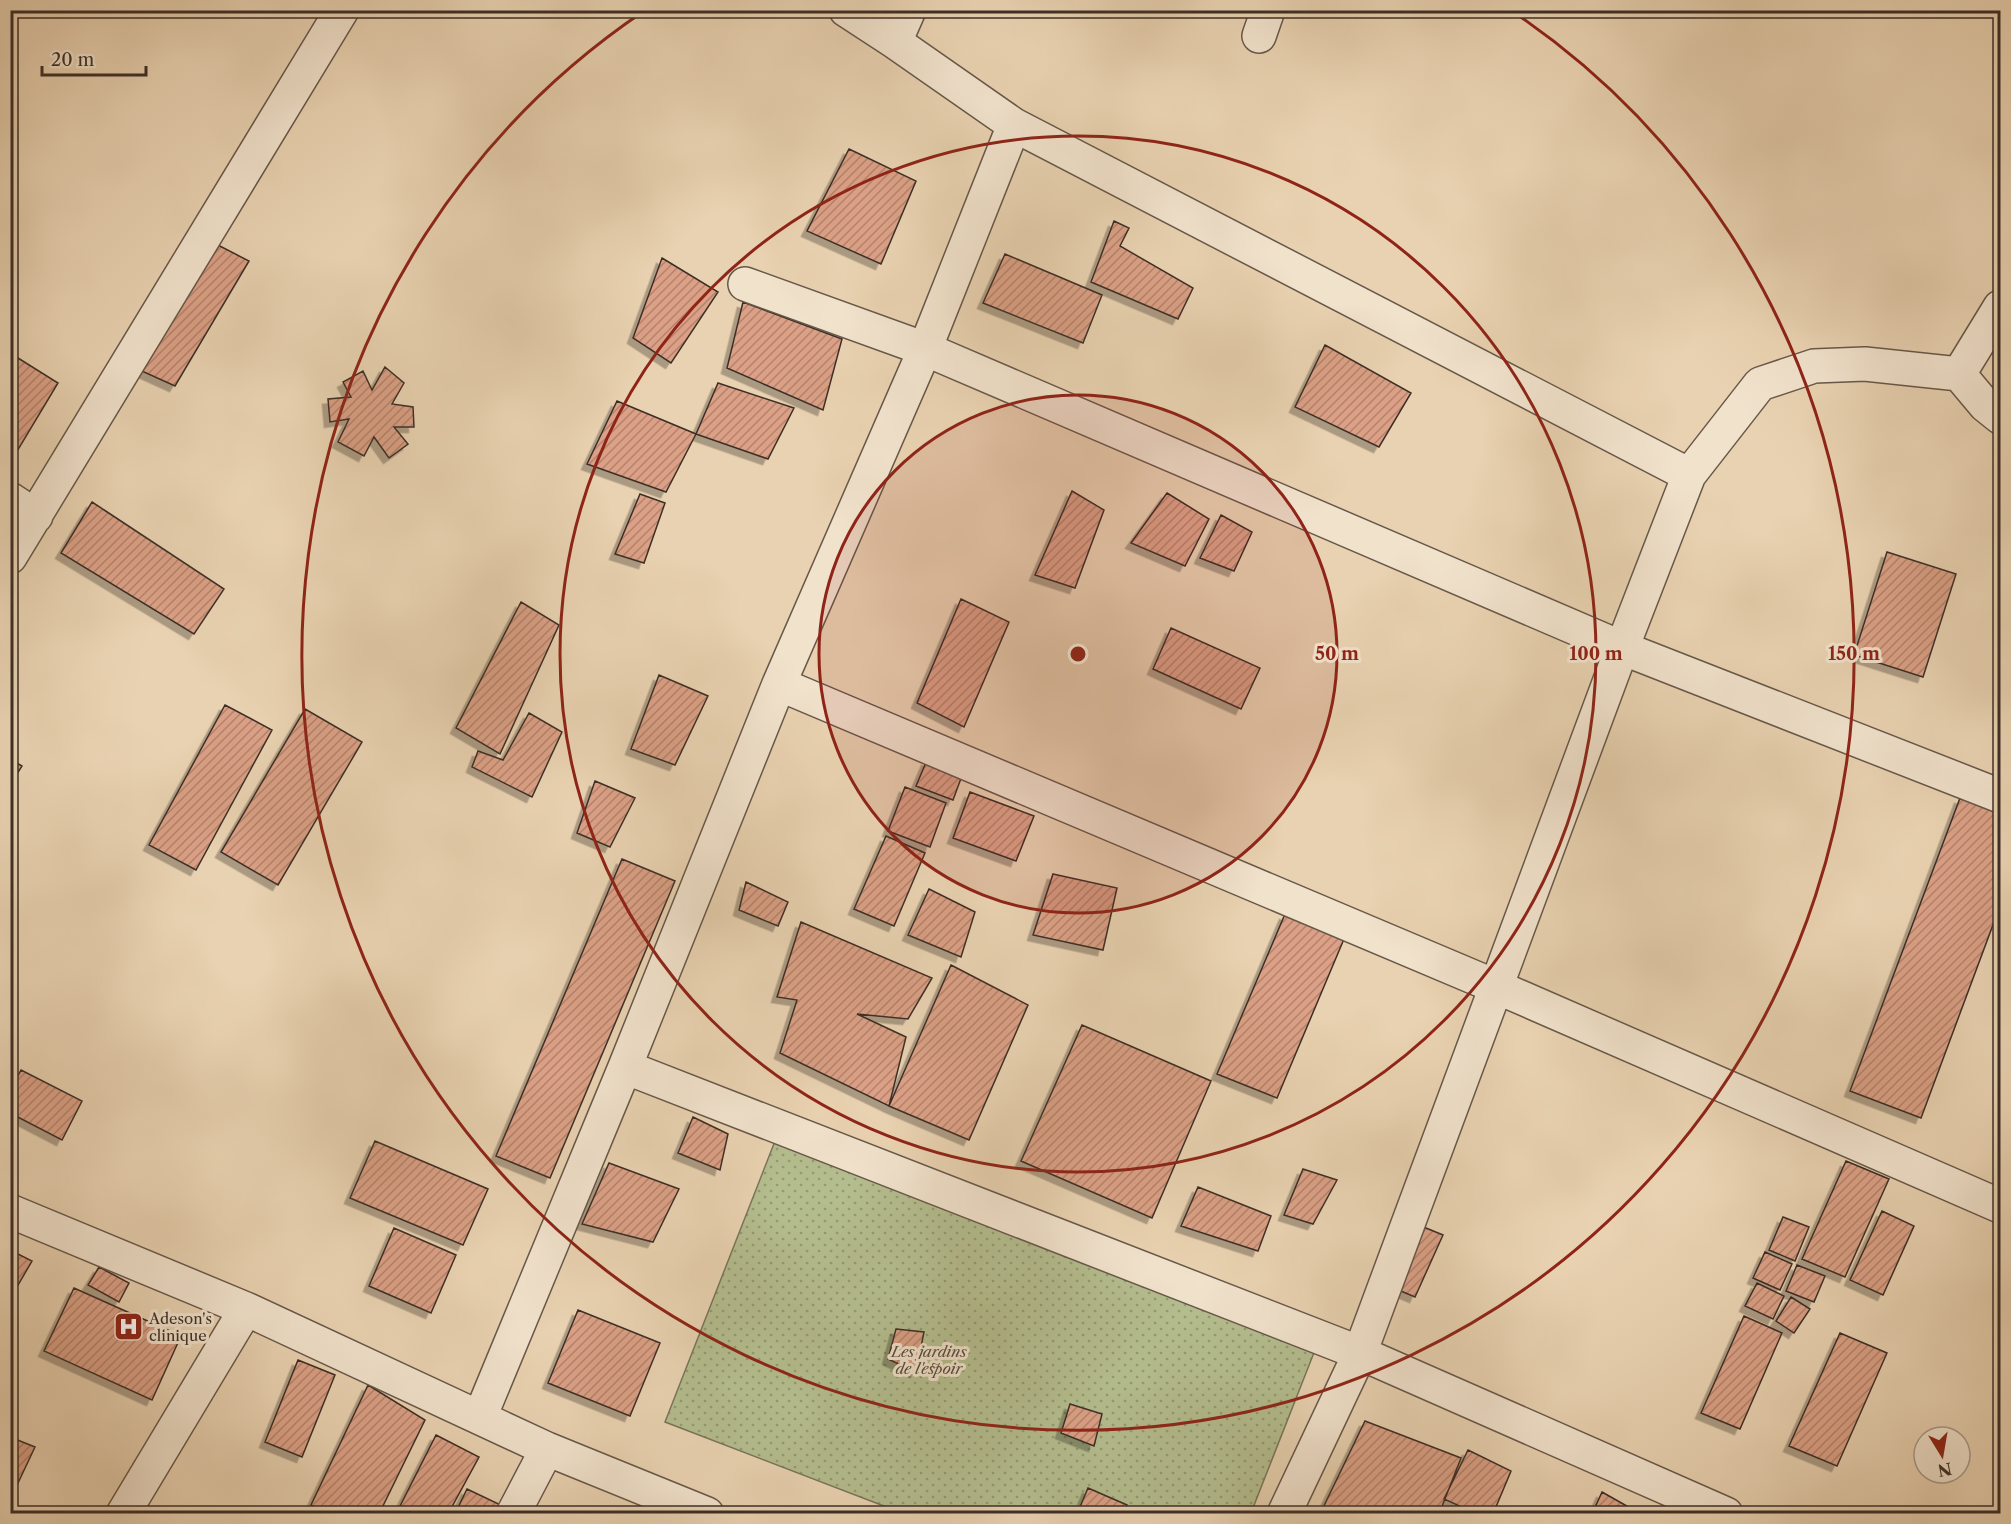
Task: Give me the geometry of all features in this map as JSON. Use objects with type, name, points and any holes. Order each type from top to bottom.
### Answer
[{"type":"street","points":[[10,557],[23,507],[342,10]]},
{"type":"street","points":[[846,10],[1014,125],[1689,475]]},
{"type":"street","points":[[895,42],[909,10]]},
{"type":"street","points":[[480,1417],[625,1067],[779,684],[925,349],[1014,125]]},
{"type":"street","points":[[745,284],[925,349],[1622,648],[2001,796]]},
{"type":"street","points":[[1959,374],[2001,307]]},
{"type":"street","points":[[1284,1514],[1360,1353],[1622,648],[1689,475],[1760,384],[1814,366],[1866,364],[1959,374],[1985,405],[2001,417]]},
{"type":"street","points":[[779,684],[1497,987],[2001,1206]]},
{"type":"street","points":[[625,1067],[1360,1353],[1726,1514]]},
{"type":"street","points":[[10,1211],[246,1309],[547,1449],[707,1514]]},
{"type":"street","points":[[123,1514],[246,1309]]},
{"type":"street","points":[[513,1514],[547,1449]]},
{"type":"green space","name":"Les jardins de l'espoir","points":[[777,1136],[1317,1345],[1251,1513],[902,1513],[665,1422]]},
{"type":"building","points":[[849,149],[916,181],[881,264],[807,231]]},
{"type":"building","points":[[1114,221],[1129,228],[1120,246],[1193,288],[1178,319],[1091,282]]},
{"type":"building","points":[[212,242],[249,261],[175,386],[135,368]]},
{"type":"building","points":[[1005,254],[1102,295],[1083,343],[983,303]]},
{"type":"building","points":[[662,258],[718,292],[671,363],[633,338]]},
{"type":"building","points":[[743,302],[842,339],[823,410],[727,368]]},
{"type":"building","points":[[1325,345],[1411,393],[1379,447],[1295,407]]},
{"type":"building","points":[[10,353],[58,383],[13,458],[10,456]]},
{"type":"building","points":[[385,367],[404,383],[392,404],[413,407],[414,427],[394,427],[408,444],[389,458],[374,437],[364,456],[338,442],[349,419],[330,422],[328,399],[351,397],[343,382],[363,371],[372,390]]},
{"type":"building","points":[[718,383],[794,408],[768,459],[696,434]]},
{"type":"building","points":[[617,401],[696,434],[666,492],[587,464]]},
{"type":"building","points":[[1072,491],[1104,510],[1075,588],[1035,575]]},
{"type":"building","points":[[1167,493],[1209,519],[1185,566],[1131,543]]},
{"type":"building","points":[[640,494],[665,503],[644,563],[615,554]]},
{"type":"building","points":[[92,502],[224,589],[194,634],[61,553]]},
{"type":"building","points":[[1221,515],[1252,532],[1234,571],[1200,558]]},
{"type":"building","points":[[1887,552],[1956,574],[1923,677],[1854,655]]},
{"type":"building","points":[[961,599],[1009,622],[964,727],[917,703]]},
{"type":"building","points":[[521,602],[559,625],[500,754],[456,728]]},
{"type":"building","points":[[1171,628],[1260,668],[1241,709],[1153,669]]},
{"type":"building","points":[[659,675],[708,696],[675,765],[631,749]]},
{"type":"building","points":[[225,705],[272,730],[196,870],[149,845]]},
{"type":"building","points":[[305,709],[362,742],[278,885],[221,852]]},
{"type":"building","points":[[529,713],[562,732],[532,797],[472,767],[478,751],[503,760]]},
{"type":"building","points":[[10,759],[22,766],[10,785]]},
{"type":"building","points":[[927,760],[963,773],[953,800],[916,786]]},
{"type":"building","points":[[595,781],[635,798],[610,847],[577,833]]},
{"type":"building","points":[[905,787],[946,803],[930,847],[888,831]]},
{"type":"building","points":[[970,792],[1034,816],[1016,861],[953,838]]},
{"type":"building","points":[[1960,798],[2000,813],[2000,906],[1921,1118],[1850,1091]]},
{"type":"building","points":[[886,836],[925,853],[894,926],[854,909]]},
{"type":"building","points":[[622,859],[675,881],[550,1178],[496,1156]]},
{"type":"building","points":[[1053,874],[1117,888],[1103,950],[1033,935]]},
{"type":"building","points":[[746,882],[788,902],[778,926],[739,910]]},
{"type":"building","points":[[929,889],[975,912],[961,957],[908,935]]},
{"type":"building","points":[[1285,914],[1344,939],[1277,1098],[1217,1074]]},
{"type":"building","points":[[801,922],[932,978],[908,1019],[857,1014],[906,1037],[889,1106],[780,1053],[797,1000],[777,997]]},
{"type":"building","points":[[951,965],[1028,1005],[969,1140],[889,1106]]},
{"type":"building","points":[[1082,1025],[1211,1081],[1152,1218],[1021,1161]]},
{"type":"building","points":[[21,1070],[82,1101],[62,1140],[10,1113],[10,1091]]},
{"type":"building","points":[[693,1117],[728,1134],[720,1170],[678,1153]]},
{"type":"building","points":[[375,1141],[488,1189],[463,1245],[350,1198]]},
{"type":"building","points":[[1846,1161],[1889,1179],[1845,1277],[1802,1259]]},
{"type":"building","points":[[609,1163],[679,1189],[653,1242],[582,1224]]},
{"type":"building","points":[[1303,1169],[1337,1180],[1313,1224],[1284,1215]]},
{"type":"building","points":[[1198,1187],[1271,1216],[1258,1251],[1181,1226]]},
{"type":"building","points":[[1882,1211],[1914,1226],[1883,1295],[1850,1280]]},
{"type":"building","points":[[1783,1217],[1809,1227],[1795,1261],[1769,1250]]},
{"type":"building","points":[[1421,1226],[1443,1235],[1415,1297],[1396,1289]]},
{"type":"building","points":[[394,1228],[456,1255],[431,1313],[369,1286]]},
{"type":"building","points":[[10,1250],[32,1261],[10,1299]]},
{"type":"building","points":[[1765,1252],[1792,1264],[1780,1290],[1753,1278]]},
{"type":"building","points":[[1797,1265],[1825,1276],[1814,1302],[1786,1291]]},
{"type":"building","points":[[99,1267],[129,1283],[119,1302],[88,1285]]},
{"type":"building","points":[[1757,1283],[1784,1296],[1773,1319],[1745,1306]]},
{"type":"building","points":[[74,1288],[181,1336],[152,1400],[44,1351]]},
{"type":"building","points":[[1791,1297],[1810,1309],[1794,1333],[1776,1321]]},
{"type":"building","points":[[578,1310],[660,1343],[630,1416],[548,1383]]},
{"type":"building","points":[[1744,1316],[1782,1333],[1740,1429],[1701,1413]]},
{"type":"building","points":[[896,1329],[924,1332],[916,1372],[888,1359]]},
{"type":"building","points":[[1840,1333],[1887,1353],[1837,1466],[1789,1446]]},
{"type":"building","points":[[298,1360],[335,1375],[302,1457],[265,1442]]},
{"type":"building","points":[[368,1385],[425,1420],[379,1514],[327,1514],[311,1505]]},
{"type":"building","points":[[1070,1404],[1102,1414],[1094,1446],[1061,1433]]},
{"type":"building","points":[[1365,1421],[1461,1458],[1439,1514],[1320,1514]]},
{"type":"building","points":[[436,1435],[479,1457],[448,1514],[396,1514]]},
{"type":"building","points":[[10,1437],[35,1447],[10,1500]]},
{"type":"building","points":[[1468,1450],[1511,1471],[1493,1514],[1477,1514],[1444,1499]]},
{"type":"building","points":[[1088,1488],[1127,1505],[1123,1514],[1077,1514]]},
{"type":"building","points":[[467,1489],[505,1507],[502,1514],[455,1514]]},
{"type":"building","points":[[1602,1492],[1641,1514],[1592,1514]]},
{"type":"place","name":"Adeson's clinique","points":[[128,1327]]}]
